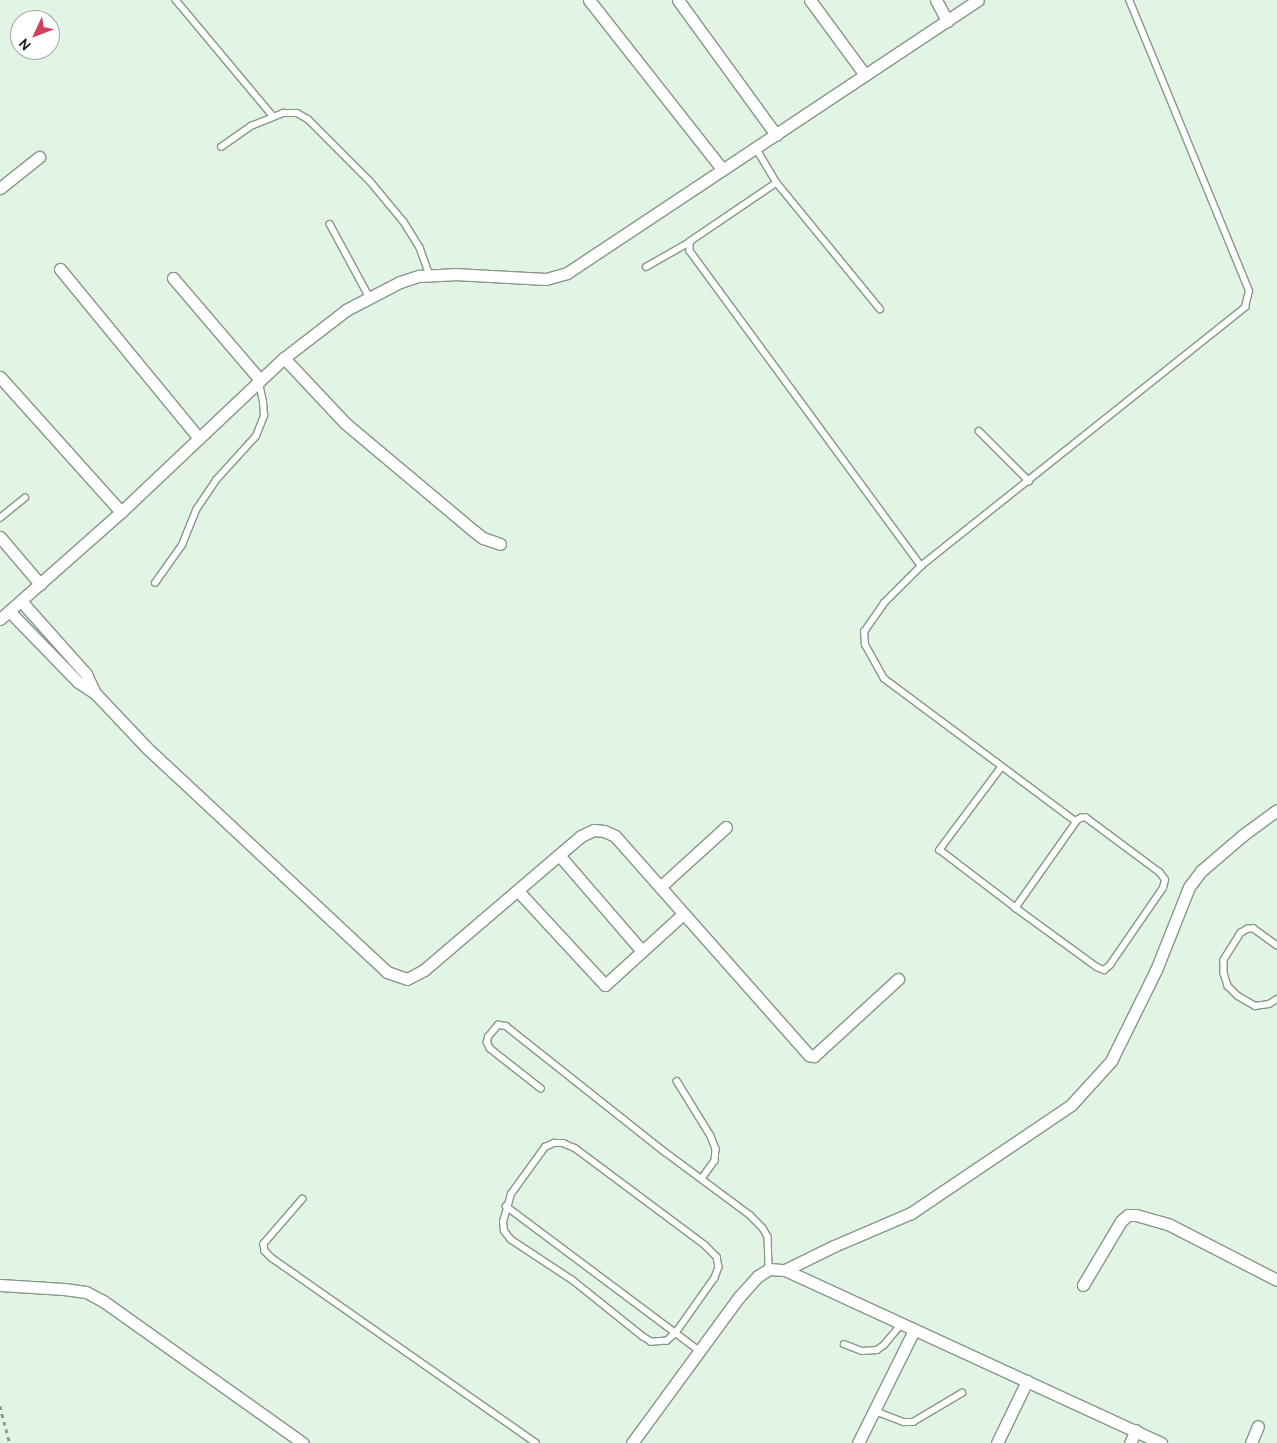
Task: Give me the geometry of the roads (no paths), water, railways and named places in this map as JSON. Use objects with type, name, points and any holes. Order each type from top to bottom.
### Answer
[{"type":"street","points":[[589,0],[722,169]]},
{"type":"street","points":[[678,0],[776,135]]},
{"type":"street","points":[[810,0],[865,75]]},
{"type":"street","points":[[936,0],[947,21]]},
{"type":"street","points":[[898,979],[814,1056],[809,1055],[614,836],[604,831],[594,830],[581,836],[415,976],[407,979],[387,972],[147,748],[95,693],[78,682],[4,615],[121,512],[284,358],[346,310],[400,282],[419,276],[454,274],[546,279],[567,273],[755,146],[776,135],[978,0]]},
{"type":"street","points":[[0,188],[39,157]]},
{"type":"street","points":[[60,269],[199,438]]},
{"type":"street","points":[[174,278],[259,381]]},
{"type":"street","points":[[284,358],[345,423],[475,532],[483,538],[500,544]]},
{"type":"street","points":[[0,377],[121,512]]},
{"type":"street","points":[[0,537],[40,584]]},
{"type":"street","points":[[22,600],[86,674],[95,693]]},
{"type":"street","points":[[785,1270],[834,1246],[911,1213],[1072,1105],[1111,1061],[1156,970],[1189,887],[1201,871],[1243,835],[1277,810]]},
{"type":"street","points":[[660,887],[726,827]]},
{"type":"street","points":[[558,855],[642,951]]},
{"type":"street","points":[[518,891],[605,985],[683,914]]},
{"type":"street","points":[[1083,1285],[1121,1221],[1128,1215],[1136,1215],[1170,1225],[1277,1280]]},
{"type":"street","points":[[632,1443],[749,1285],[769,1269],[785,1270],[1161,1443]]},
{"type":"street","points":[[0,1285],[86,1292],[103,1300],[303,1443]]},
{"type":"street","points":[[858,1443],[914,1330]]},
{"type":"street","points":[[996,1443],[1026,1381]]},
{"type":"street","points":[[1251,1443],[1258,1426]]},
{"type":"street","points":[[1130,1443],[1136,1430]]},
{"type":"lane","points":[[176,0],[273,116]]},
{"type":"lane","points":[[1076,822],[884,679],[865,645],[864,632],[884,603],[921,566],[1245,307],[1249,290],[1129,0]]},
{"type":"lane","points":[[221,147],[251,126],[273,116],[283,113],[297,113],[308,119],[370,181],[404,222],[420,248],[430,275]]},
{"type":"lane","points":[[755,146],[777,183],[880,309]]},
{"type":"lane","points":[[646,267],[690,242],[777,183]]},
{"type":"lane","points":[[330,224],[370,298]]},
{"type":"lane","points":[[690,242],[693,257],[921,566]]},
{"type":"lane","points":[[155,583],[182,545],[196,510],[216,480],[256,436],[264,416],[259,381]]},
{"type":"lane","points":[[979,431],[1028,481]]},
{"type":"lane","points":[[0,518],[25,498]]},
{"type":"lane","points":[[1002,767],[940,850],[1016,908],[1097,967],[1104,970],[1110,965],[1163,888],[1165,880],[1160,873],[1086,818],[1082,818],[1076,822],[1016,908]]},
{"type":"lane","points":[[1277,946],[1254,929],[1248,929],[1241,933],[1224,960],[1224,972],[1228,986],[1238,996],[1255,1006],[1269,1004],[1277,999]]},
{"type":"lane","points":[[541,1089],[490,1049],[487,1043],[488,1037],[498,1025],[506,1026],[750,1215],[763,1228],[768,1237],[770,1249],[769,1269]]},
{"type":"lane","points":[[677,1081],[711,1136],[716,1149],[715,1161],[702,1179]]},
{"type":"lane","points":[[554,1143],[563,1143],[575,1148],[705,1245],[717,1257],[719,1267],[715,1278],[676,1333],[667,1341],[651,1342],[574,1281],[511,1240],[504,1231],[503,1222],[506,1206],[511,1194],[545,1147],[554,1143]]},
{"type":"lane","points":[[303,1198],[264,1244],[265,1251],[272,1258],[536,1443]]},
{"type":"lane","points":[[506,1206],[700,1351]]},
{"type":"lane","points":[[844,1344],[862,1351],[877,1350],[884,1345],[901,1325]]},
{"type":"lane","points":[[874,1411],[904,1422],[913,1422],[962,1393]]}]
